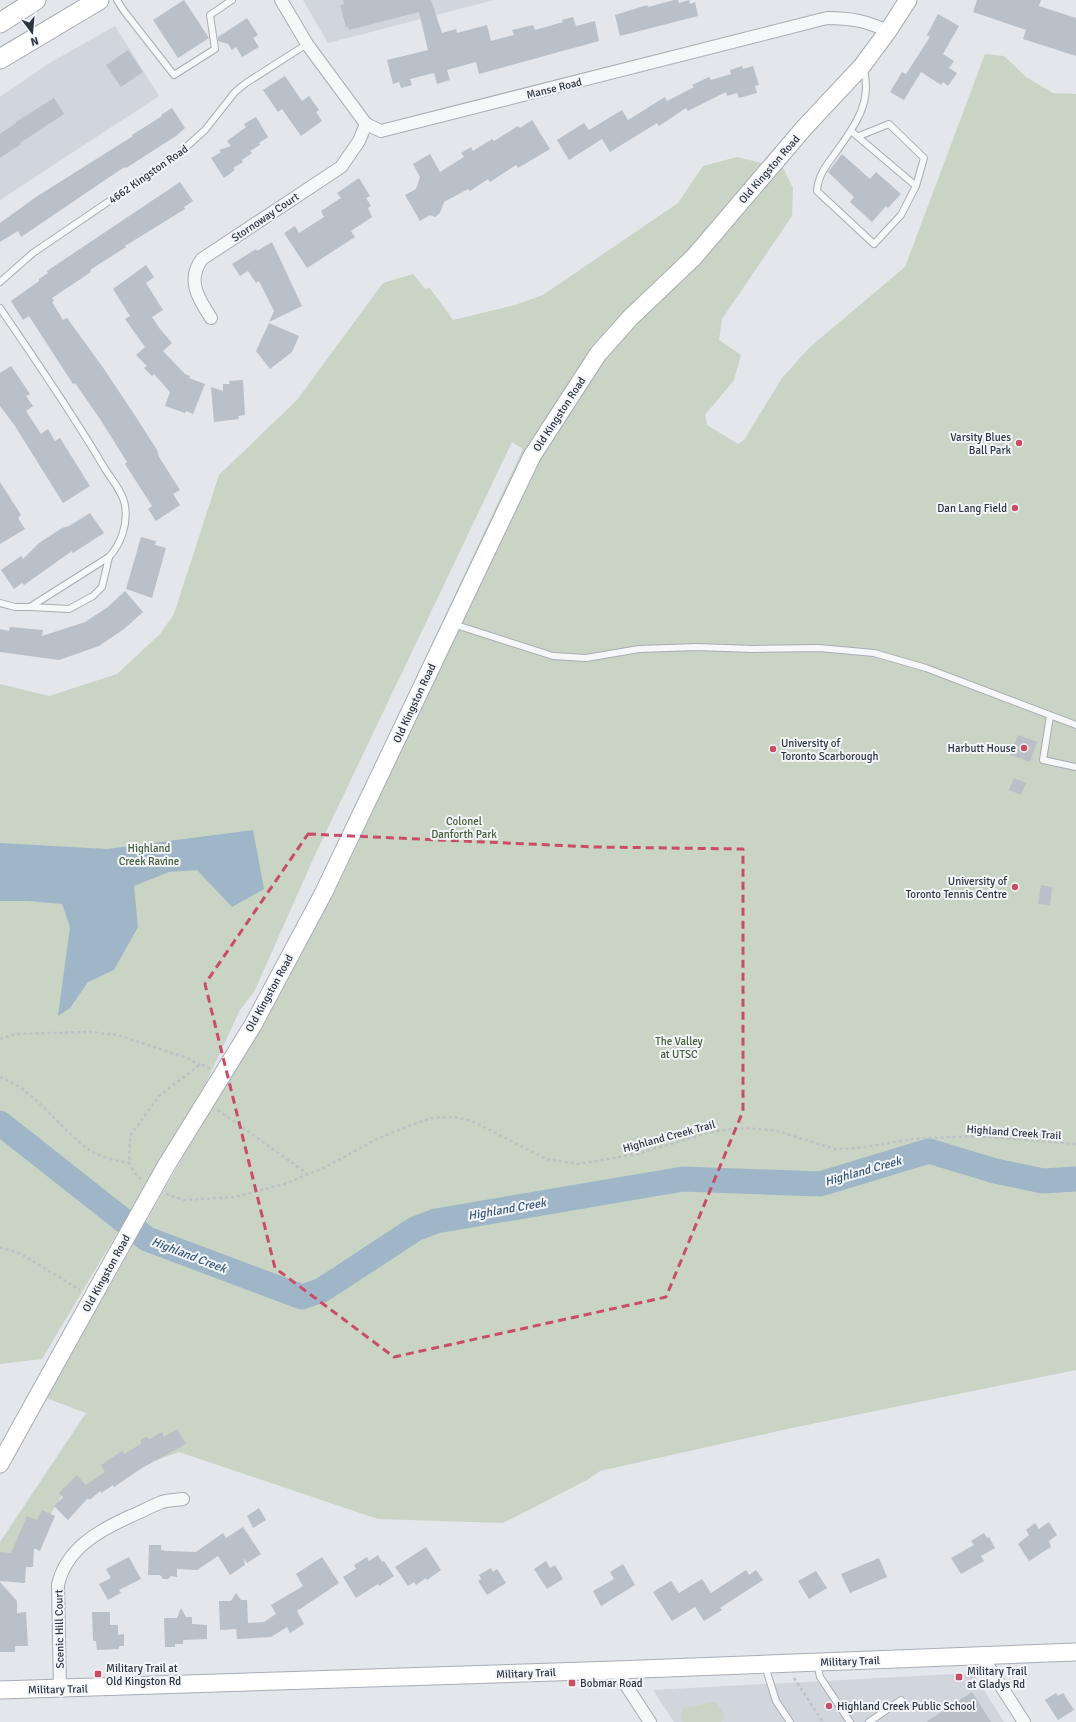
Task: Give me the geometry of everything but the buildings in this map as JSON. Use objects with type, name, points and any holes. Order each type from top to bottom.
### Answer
[{"type":"main road","points":[[0,23],[36,0]]},
{"type":"main road","points":[[0,59],[99,0]]},
{"type":"street","points":[[281,0],[307,44],[366,124]]},
{"type":"street","name":"Old Kingston Road","points":[[0,1464],[166,1166],[253,1025],[323,894],[532,456],[598,354],[630,318],[694,256],[804,128],[862,66],[888,31],[908,0]]},
{"type":"street","name":"Manse Road","points":[[366,124],[381,131],[827,18],[851,18],[872,23],[888,31]]},
{"type":"street","name":"Stornoway Court","points":[[211,318],[201,302],[195,288],[196,271],[202,260],[341,167],[359,141],[366,124]]},
{"type":"street","name":"Scenic Hill Court","points":[[60,1689],[58,1585],[60,1576],[70,1558],[80,1547],[98,1532],[163,1502],[183,1499]]},
{"type":"street","name":"Military Trail","points":[[0,1690],[616,1670],[1076,1652]]},
{"type":"street","points":[[981,1655],[1024,1722]]},
{"type":"street","points":[[616,1670],[650,1722]]},
{"type":"lane","points":[[117,0],[174,75],[216,49],[210,15],[232,0]]},
{"type":"lane","name":"4662 Kingston Road","points":[[0,282],[33,252],[175,157],[205,130],[235,92],[246,83],[307,44]]},
{"type":"lane","points":[[859,136],[889,124],[924,158],[916,186],[901,215],[874,244],[817,191],[820,173],[851,131],[866,96],[867,80],[862,66]]},
{"type":"lane","points":[[851,131],[859,136],[916,186]]},
{"type":"lane","points":[[0,308],[98,456],[125,505],[126,515],[121,538],[116,550],[109,557],[30,607]]},
{"type":"lane","points":[[0,602],[15,607],[69,609],[93,596],[102,587],[109,557]]},
{"type":"lane","points":[[452,623],[553,656],[586,658],[639,649],[698,647],[753,649],[819,648],[874,653],[926,668],[1076,725]]},
{"type":"lane","points":[[1050,716],[1043,760],[1076,767]]},
{"type":"lane","points":[[817,1662],[820,1677],[850,1722]]},
{"type":"lane","points":[[765,1664],[776,1701],[790,1722]]},
{"type":"lane","points":[[870,1722],[901,1700]]},
{"type":"path","points":[[0,1039],[16,1034],[90,1032],[118,1035],[187,1058],[200,1065]]},
{"type":"path","points":[[0,1077],[10,1081],[33,1098],[92,1152],[114,1160],[129,1163]]},
{"type":"path","name":"Highland Creek Trail","points":[[206,1101],[309,1175],[322,1170],[377,1139],[413,1124],[432,1118],[455,1117],[474,1122],[546,1158],[578,1164],[637,1154],[711,1132],[737,1128],[774,1130],[834,1149],[858,1148],[912,1138],[977,1136],[1076,1144]]},
{"type":"path","points":[[0,1247],[22,1254],[94,1294]]},
{"type":"path","points":[[794,1678],[823,1722]]},
{"type":"highlighted area","points":[[308,834],[595,847],[743,849],[743,1111],[666,1297],[394,1357],[275,1268],[205,984]]},
{"type":"shaded area","points":[[303,0],[494,0],[328,43]]},
{"type":"shaded area","points":[[115,26],[159,96],[0,200],[0,97],[48,64]]},
{"type":"shaded area","name":"Highland Creek Public School","points":[[973,1673],[1004,1722],[674,1722],[653,1690]]},
{"type":"green space","name":"The Valley at UTSC","points":[[985,54],[1004,56],[1026,77],[1053,93],[1076,94],[1076,1370],[792,1428],[600,1471],[587,1480],[503,1523],[378,1519],[179,1452],[63,1494],[11,1577],[0,1577],[0,1542],[86,1413],[46,1398],[234,1067],[523,449],[512,442],[315,855],[254,992],[240,1010],[204,1087],[42,1359],[0,1364],[0,684],[49,696],[117,674],[160,634],[174,614],[219,475],[297,400],[383,283],[413,274],[426,290],[429,287],[453,320],[515,305],[543,295],[678,203],[703,166],[737,157],[783,168],[793,188],[792,216],[722,319],[719,340],[741,355],[734,380],[705,415],[707,425],[738,444],[744,440],[782,378],[810,347],[905,267]]},
{"type":"green space","points":[[716,1702],[724,1717],[721,1722],[683,1722],[681,1719],[683,1708]]},
{"type":"water","points":[[253,830],[264,889],[232,907],[197,870],[169,872],[134,886],[138,927],[114,970],[88,982],[70,1008],[58,1016],[70,927],[62,904],[28,901],[0,901],[0,843],[107,849]]},
{"type":"waterway","name":"Highland Creek","points":[[0,1123],[147,1239],[302,1297],[322,1290],[415,1229],[436,1221],[683,1179],[820,1184],[929,1151],[995,1171],[1043,1181],[1076,1179]]},
{"type":"place","name":"Varsity Blues Ball Park","points":[[1019,443]]},
{"type":"place","name":"Dan Lang Field","points":[[1015,508]]},
{"type":"place","name":"Harbutt House","points":[[1024,748]]},
{"type":"place","name":"University of Toronto Scarborough","points":[[773,749]]},
{"type":"place","name":"University of Toronto Tennis Centre","points":[[1015,887]]},
{"type":"place","name":"Military Trail at Old Kingston Rd","points":[[98,1674]]},
{"type":"place","name":"Military Trail at Gladys Rd","points":[[959,1677]]},
{"type":"place","name":"Bobmar Road","points":[[572,1683]]},
{"type":"place","name":"Highland Creek Public School","points":[[829,1706]]},
{"type":"park label","name":"Colonel Danforth Park","points":[[464,827]]},
{"type":"park label","name":"Highland Creek Ravine","points":[[149,854]]}]
